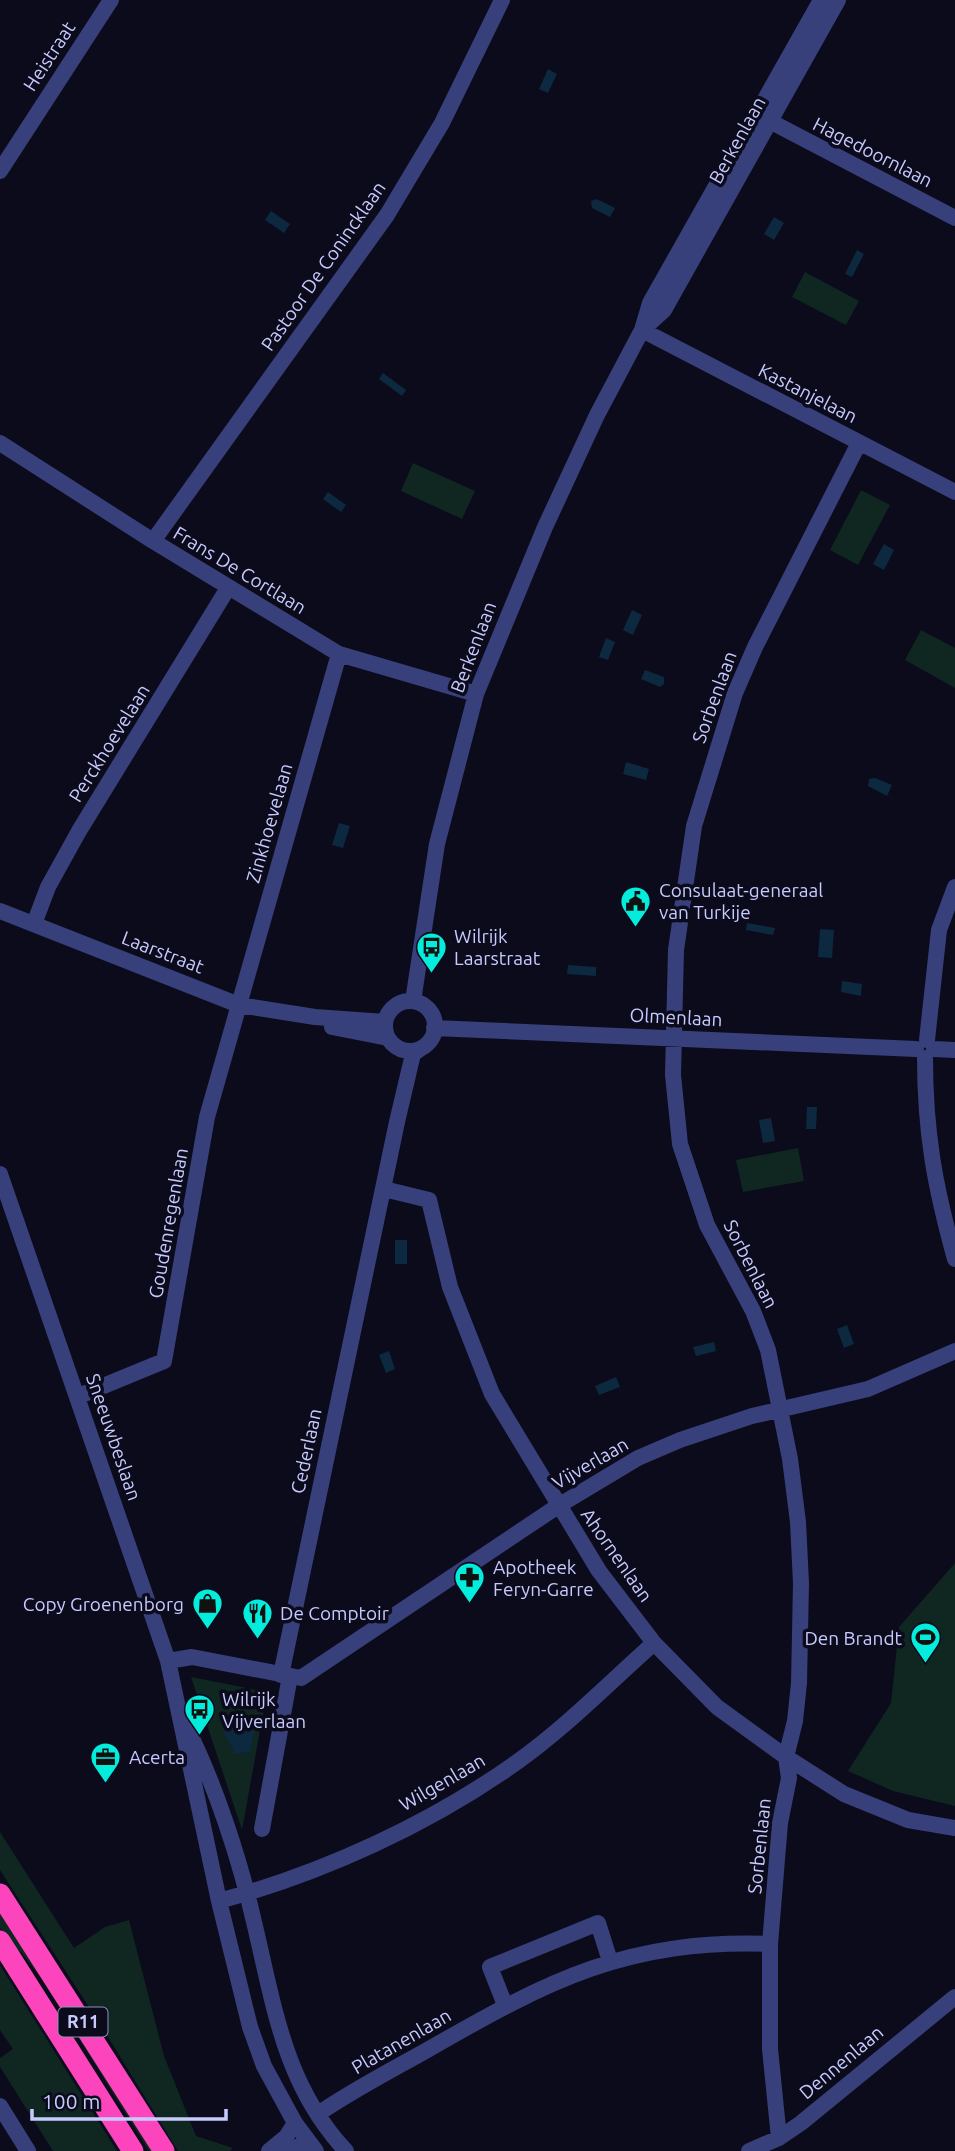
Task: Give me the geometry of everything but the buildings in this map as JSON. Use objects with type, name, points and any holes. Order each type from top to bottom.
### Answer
[{"type":"highway","name":"R11","points":[[0,1894],[164,2151]]},
{"type":"highway","name":"R11","points":[[0,1941],[133,2151]]},
{"type":"street","name":"Heistraat","points":[[0,171],[111,0]]},
{"type":"street","name":"Pastoor De Conincklaan","points":[[153,541],[387,215],[442,123],[502,0]]},
{"type":"street","name":"Berkenlaan","points":[[413,1001],[437,844],[476,695],[545,527],[597,415],[642,330],[664,310],[764,118],[821,0]]},
{"type":"street","name":"Berkenlaan","points":[[764,118],[838,0]]},
{"type":"street","name":"Hagedoornlaan","points":[[764,118],[955,218]]},
{"type":"street","name":"Kastanjelaan","points":[[642,330],[955,492]]},
{"type":"street","name":"Frans De Cortlaan","points":[[0,443],[228,588],[339,654],[476,695]]},
{"type":"street","name":"Sorbenlaan","points":[[779,2138],[770,2049],[771,1944],[780,1823],[789,1778],[786,1757],[795,1721],[799,1683],[801,1583],[796,1509],[781,1410],[768,1350],[753,1311],[706,1225],[694,1193],[677,1123],[672,1037],[677,937],[694,826],[709,773],[735,693],[755,647],[859,443]]},
{"type":"street","name":"Perckhoevelaan","points":[[34,924],[48,887],[79,831],[228,588]]},
{"type":"street","name":"Zinkhoevelaan","points":[[239,1005],[339,654]]},
{"type":"street","points":[[955,887],[939,929],[926,1049],[927,1136],[938,1194],[955,1259]]},
{"type":"street","name":"Laarstraat","points":[[0,911],[239,1005],[386,1030]]},
{"type":"street","points":[[413,1001],[426,1007],[434,1028],[429,1041],[420,1049],[402,1049],[386,1030],[392,1008],[413,1001]]},
{"type":"street","name":"Goudenregenlaan","points":[[79,1396],[164,1361],[208,1117],[239,1005]]},
{"type":"street","name":"Olmenlaan","points":[[434,1028],[955,1050]]},
{"type":"street","name":"Cederlaan","points":[[397,1122],[406,1054],[402,1049]]},
{"type":"street","name":"Cederlaan","points":[[262,1829],[286,1675],[397,1122],[413,1054],[420,1049]]},
{"type":"street","name":"Sneeuwbeslaan","points":[[0,1174],[79,1396],[168,1661],[219,1901],[259,2053],[295,2123],[314,2148]]},
{"type":"street","name":"Ahornenlaan","points":[[384,1189],[429,1200],[450,1287],[492,1394],[599,1571],[654,1643],[717,1707],[786,1757],[844,1794],[908,1820],[955,1828]]},
{"type":"street","name":"Vijverlaan","points":[[286,1675],[301,1678],[558,1506],[638,1458],[680,1440],[781,1410],[868,1389],[955,1351]]},
{"type":"street","name":"Wilgenlaan","points":[[219,1901],[247,1894],[364,1847],[472,1791],[518,1761],[654,1643]]},
{"type":"street","points":[[168,1661],[192,1657],[286,1675]]},
{"type":"street","name":"Sneeuwbeslaan","points":[[181,1715],[197,1748],[247,1894],[279,2033],[295,2074],[318,2115],[346,2151]]},
{"type":"street","points":[[505,2005],[490,1967],[598,1923],[610,1961]]},
{"type":"street","name":"Platanenlaan","points":[[318,2115],[505,2005],[555,1981],[610,1961],[708,1944],[771,1944]]},
{"type":"street","name":"Dennenlaan","points":[[749,2151],[779,2138],[955,1997]]},
{"type":"street","points":[[0,2106],[28,2151]]},
{"type":"street","points":[[269,2151],[286,2137],[295,2123]]},
{"type":"street","points":[[290,2151],[299,2146],[314,2148]]},
{"type":"green space","points":[[805,272],[859,301],[846,325],[792,297]]},
{"type":"green space","points":[[413,463],[475,491],[462,519],[401,491]]},
{"type":"green space","points":[[861,490],[890,505],[858,565],[830,550]]},
{"type":"green space","points":[[921,630],[955,648],[955,688],[905,660]]},
{"type":"green space","points":[[798,1148],[804,1181],[743,1192],[736,1160]]},
{"type":"green space","name":"Den Brandt","points":[[955,1563],[955,1806],[893,1791],[848,1771],[891,1703],[899,1627]]},
{"type":"green space","points":[[191,1677],[267,1692],[242,1830]]},
{"type":"green space","points":[[0,1832],[74,1948],[105,1927],[129,1920],[164,2056],[196,2136],[233,2148],[230,2151],[178,2151],[0,1870]]},
{"type":"green space","points":[[0,1907],[156,2151],[149,2151],[42,1979],[21,1952],[15,1950],[0,1928]]},
{"type":"green space","points":[[0,1965],[117,2151],[53,2151],[0,2067],[0,2058],[13,2049],[0,2030]]},
{"type":"water","points":[[548,69],[557,74],[548,93],[539,89]]},
{"type":"water","points":[[597,199],[615,208],[610,217],[592,208],[591,201]]},
{"type":"water","points":[[271,211],[290,224],[284,233],[265,220]]},
{"type":"water","points":[[774,217],[784,223],[774,240],[764,234]]},
{"type":"water","points":[[857,250],[864,254],[852,277],[845,274]]},
{"type":"water","points":[[383,373],[406,390],[402,396],[379,379]]},
{"type":"water","points":[[328,492],[346,505],[341,512],[323,499]]},
{"type":"water","points":[[884,544],[894,550],[884,570],[873,564]]},
{"type":"water","points":[[632,610],[642,615],[633,635],[623,630]]},
{"type":"water","points":[[606,638],[615,642],[608,660],[599,657]]},
{"type":"water","points":[[645,670],[664,677],[664,684],[660,687],[641,679]]},
{"type":"water","points":[[626,762],[649,769],[646,780],[623,774]]},
{"type":"water","points":[[875,778],[892,785],[887,796],[868,786],[869,779]]},
{"type":"water","points":[[339,823],[350,826],[343,848],[332,845]]},
{"type":"water","points":[[747,923],[775,928],[773,935],[746,930]]},
{"type":"water","points":[[820,929],[834,930],[832,958],[818,957]]},
{"type":"water","points":[[568,965],[596,967],[596,976],[567,974]]},
{"type":"water","points":[[842,981],[862,984],[861,996],[841,992]]},
{"type":"water","points":[[807,1107],[817,1107],[816,1129],[806,1129]]},
{"type":"water","points":[[771,1118],[775,1141],[763,1143],[759,1120]]},
{"type":"water","points":[[395,1240],[407,1240],[407,1264],[395,1264]]},
{"type":"water","points":[[847,1325],[854,1344],[844,1348],[837,1329]]},
{"type":"water","points":[[714,1342],[716,1351],[696,1356],[693,1347]]},
{"type":"water","points":[[389,1351],[395,1369],[386,1373],[379,1355]]},
{"type":"water","points":[[616,1377],[620,1387],[599,1395],[595,1386]]},
{"type":"water","points":[[236,1720],[255,1729],[250,1752],[235,1754],[224,1733],[226,1721]]},
{"type":"place","name":"Consulaat-generaal van Turkije","points":[[636,928]]},
{"type":"place","name":"Wilrijk Laarstraat","points":[[431,974]]},
{"type":"place","name":"Apotheek Feryn-Garre","points":[[470,1605]]},
{"type":"place","name":"Copy Groenenborg","points":[[207,1631]]},
{"type":"place","name":"De Comptoir","points":[[257,1640]]},
{"type":"place","name":"Den Brandt","points":[[925,1665]]},
{"type":"place","name":"Wilrijk Vijverlaan","points":[[199,1737]]},
{"type":"place","name":"Acerta","points":[[106,1784]]}]
